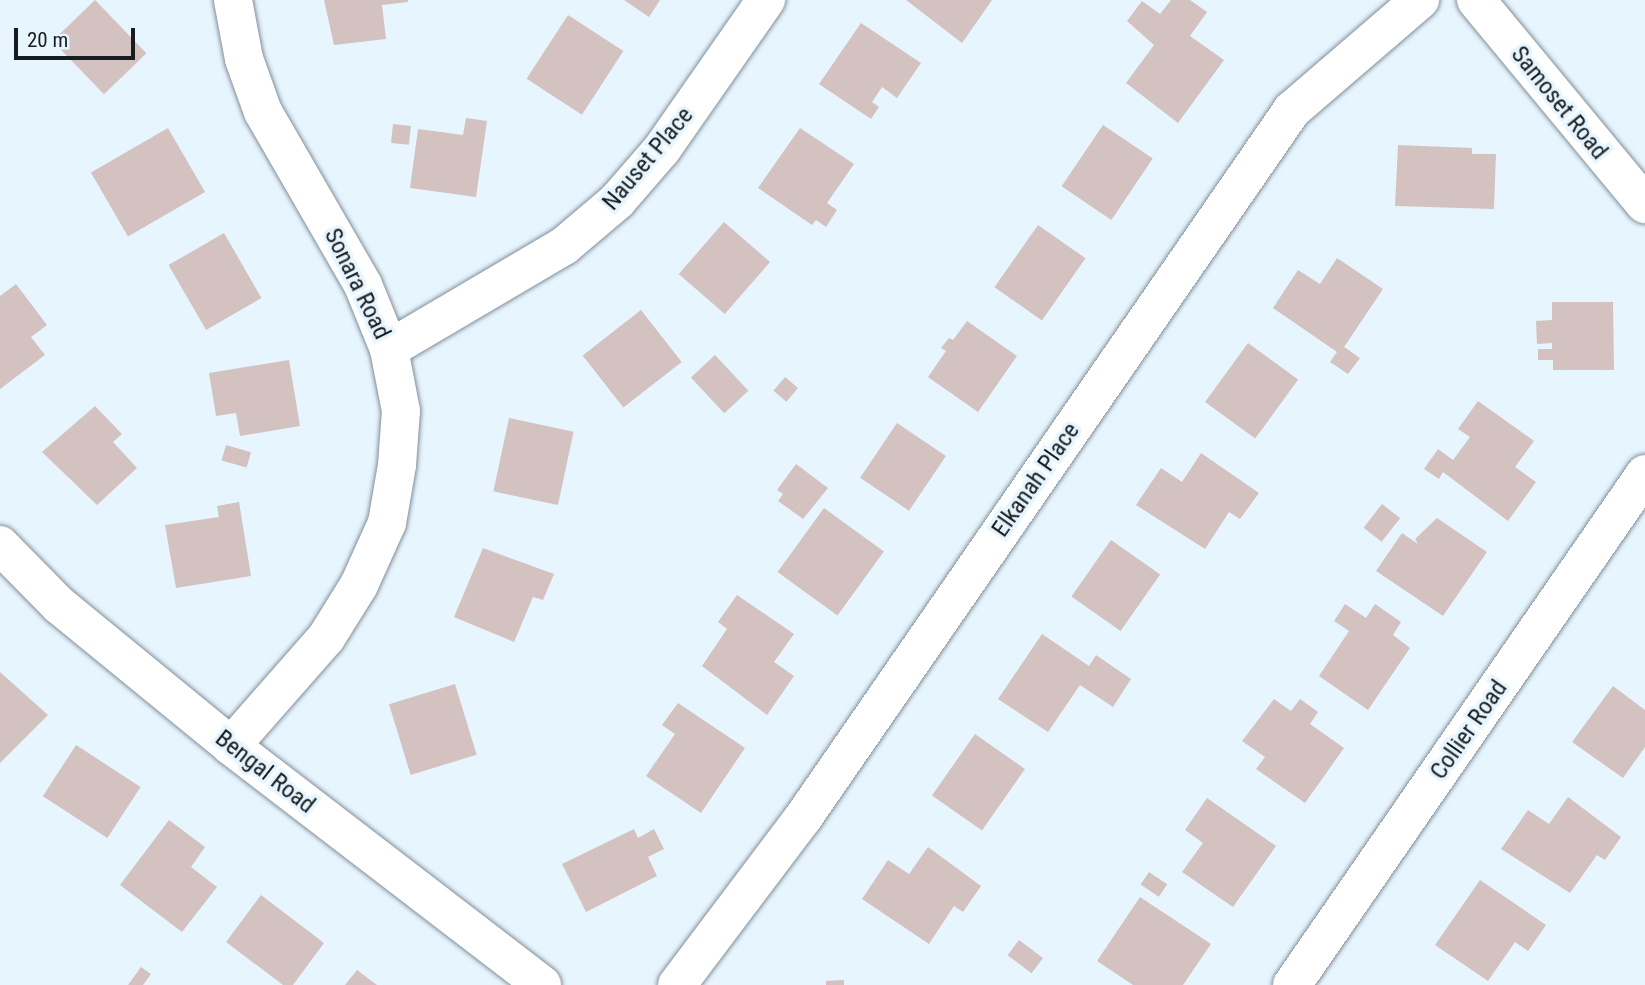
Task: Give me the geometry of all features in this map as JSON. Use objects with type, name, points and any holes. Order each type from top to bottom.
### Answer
[{"type":"street","name":"Sonara Road","points":[[231,746],[326,638],[359,585],[387,523],[401,411],[389,349],[363,285],[262,112],[244,59],[233,0]]},
{"type":"street","name":"Nauset Place","points":[[389,349],[564,246],[617,201],[662,149],[766,0]]},
{"type":"street","name":"Elkanah Place","points":[[677,985],[803,818],[1292,110],[1420,0]]},
{"type":"street","name":"Samoset Road","points":[[1476,0],[1645,204]]},
{"type":"street","name":"Collier Road","points":[[1293,985],[1645,474]]},
{"type":"street","name":"Bengal Road","points":[[0,545],[60,605],[231,746],[542,985]]},
{"type":"building","points":[[95,0],[146,53],[104,94],[53,41]]},
{"type":"building","points":[[324,0],[408,2],[382,5],[386,39],[334,45]]},
{"type":"building","points":[[624,0],[660,0],[649,17]]},
{"type":"building","points":[[906,0],[992,0],[962,43]]},
{"type":"building","points":[[1171,0],[1190,0],[1207,12],[1190,36],[1224,60],[1178,123],[1126,83],[1154,45],[1127,21],[1142,1],[1160,14]]},
{"type":"building","points":[[568,15],[623,51],[582,115],[527,79]]},
{"type":"building","points":[[861,23],[921,63],[897,98],[882,87],[872,102],[879,107],[871,119],[819,84]]},
{"type":"building","points":[[466,118],[487,121],[476,197],[410,188],[418,129],[463,135]]},
{"type":"building","points":[[393,124],[411,126],[409,145],[391,143]]},
{"type":"building","points":[[1103,125],[1153,159],[1111,220],[1062,186]]},
{"type":"building","points":[[168,128],[205,192],[128,237],[91,172]]},
{"type":"building","points":[[800,128],[854,164],[827,203],[837,210],[826,227],[816,220],[812,225],[758,188]]},
{"type":"building","points":[[1398,145],[1472,148],[1472,154],[1496,154],[1494,209],[1395,206]]},
{"type":"building","points":[[724,222],[770,262],[725,314],[679,274]]},
{"type":"building","points":[[1038,225],[1086,258],[1042,321],[994,287]]},
{"type":"building","points":[[224,233],[262,298],[206,330],[169,265]]},
{"type":"building","points":[[1337,258],[1383,289],[1344,347],[1360,358],[1348,374],[1330,362],[1337,352],[1273,308],[1298,270],[1320,284]]},
{"type":"building","points":[[16,284],[47,325],[31,337],[45,355],[0,389],[0,296]]},
{"type":"building","points":[[1552,302],[1613,302],[1614,370],[1553,370],[1553,360],[1538,360],[1538,349],[1552,349],[1552,343],[1537,344],[1536,321],[1552,320]]},
{"type":"building","points":[[641,310],[682,362],[623,408],[583,356]]},
{"type":"building","points":[[967,321],[1017,356],[978,412],[928,377],[946,351],[941,348],[949,338],[953,340]]},
{"type":"building","points":[[1248,343],[1298,379],[1255,439],[1205,402]]},
{"type":"building","points":[[715,355],[748,391],[724,413],[691,378]]},
{"type":"building","points":[[289,360],[300,426],[240,436],[236,413],[216,416],[209,373]]},
{"type":"building","points":[[785,377],[798,388],[786,402],[773,391]]},
{"type":"building","points":[[1478,401],[1534,441],[1515,467],[1536,482],[1508,521],[1443,472],[1439,479],[1424,469],[1438,449],[1453,460],[1470,437],[1458,429]]},
{"type":"building","points":[[95,406],[122,434],[113,442],[137,468],[97,505],[42,452]]},
{"type":"building","points":[[509,418],[574,432],[558,505],[493,491]]},
{"type":"building","points":[[897,423],[946,456],[909,511],[860,478]]},
{"type":"building","points":[[226,445],[251,452],[247,468],[222,460]]},
{"type":"building","points":[[1201,453],[1259,493],[1240,519],[1229,512],[1205,549],[1136,505],[1161,468],[1182,482]]},
{"type":"building","points":[[796,464],[828,488],[803,519],[778,501],[783,494],[777,490]]},
{"type":"building","points":[[239,502],[251,576],[176,588],[165,525],[219,517],[217,506]]},
{"type":"building","points":[[1382,504],[1400,518],[1382,542],[1364,528]]},
{"type":"building","points":[[824,508],[884,551],[837,615],[778,572]]},
{"type":"building","points":[[1437,518],[1487,552],[1443,616],[1376,571],[1402,533],[1418,544],[1415,539]]},
{"type":"building","points":[[1111,540],[1160,574],[1121,631],[1071,597]]},
{"type":"building","points":[[483,548],[554,574],[543,600],[533,597],[514,642],[454,617]]},
{"type":"building","points":[[737,595],[794,634],[774,662],[794,676],[767,715],[702,666],[727,629],[718,622]]},
{"type":"building","points":[[1345,604],[1366,618],[1375,604],[1401,622],[1393,635],[1410,648],[1368,710],[1319,676],[1349,631],[1334,621]]},
{"type":"building","points":[[1042,634],[1089,666],[1096,655],[1131,679],[1113,707],[1080,685],[1048,732],[998,699]]},
{"type":"building","points":[[0,672],[48,715],[0,763]]},
{"type":"building","points":[[455,684],[477,755],[411,775],[389,704]]},
{"type":"building","points":[[1613,686],[1645,710],[1645,747],[1623,778],[1572,742]]},
{"type":"building","points":[[1274,699],[1291,711],[1300,699],[1318,712],[1310,724],[1344,748],[1305,803],[1256,769],[1265,757],[1242,741]]},
{"type":"building","points":[[678,703],[745,748],[701,813],[646,776],[675,734],[662,725]]},
{"type":"building","points":[[975,734],[1025,769],[982,830],[932,795]]},
{"type":"building","points":[[76,745],[141,787],[107,838],[43,796]]},
{"type":"building","points":[[1568,797],[1621,837],[1605,860],[1597,855],[1570,893],[1501,849],[1528,810],[1549,824]]},
{"type":"building","points":[[1207,798],[1276,846],[1233,907],[1182,872],[1203,843],[1185,830]]},
{"type":"building","points":[[169,820],[205,847],[191,867],[217,887],[182,932],[120,885]]},
{"type":"building","points":[[634,829],[638,838],[654,829],[664,849],[648,857],[657,876],[586,912],[562,864]]},
{"type":"building","points":[[928,847],[981,886],[963,912],[954,906],[929,944],[862,899],[888,860],[909,874]]},
{"type":"building","points":[[1149,872],[1167,884],[1159,897],[1141,884]]},
{"type":"building","points":[[1480,880],[1546,925],[1528,951],[1515,942],[1488,981],[1435,945]]},
{"type":"building","points":[[261,895],[324,943],[293,985],[283,985],[226,942]]},
{"type":"building","points":[[1140,897],[1211,944],[1183,985],[1133,985],[1097,961]]},
{"type":"building","points":[[1019,940],[1043,958],[1032,973],[1008,955]]},
{"type":"building","points":[[141,967],[151,974],[143,985],[128,985]]},
{"type":"building","points":[[357,970],[377,985],[345,985]]},
{"type":"building","points":[[844,980],[844,985],[826,985],[826,981]]}]
